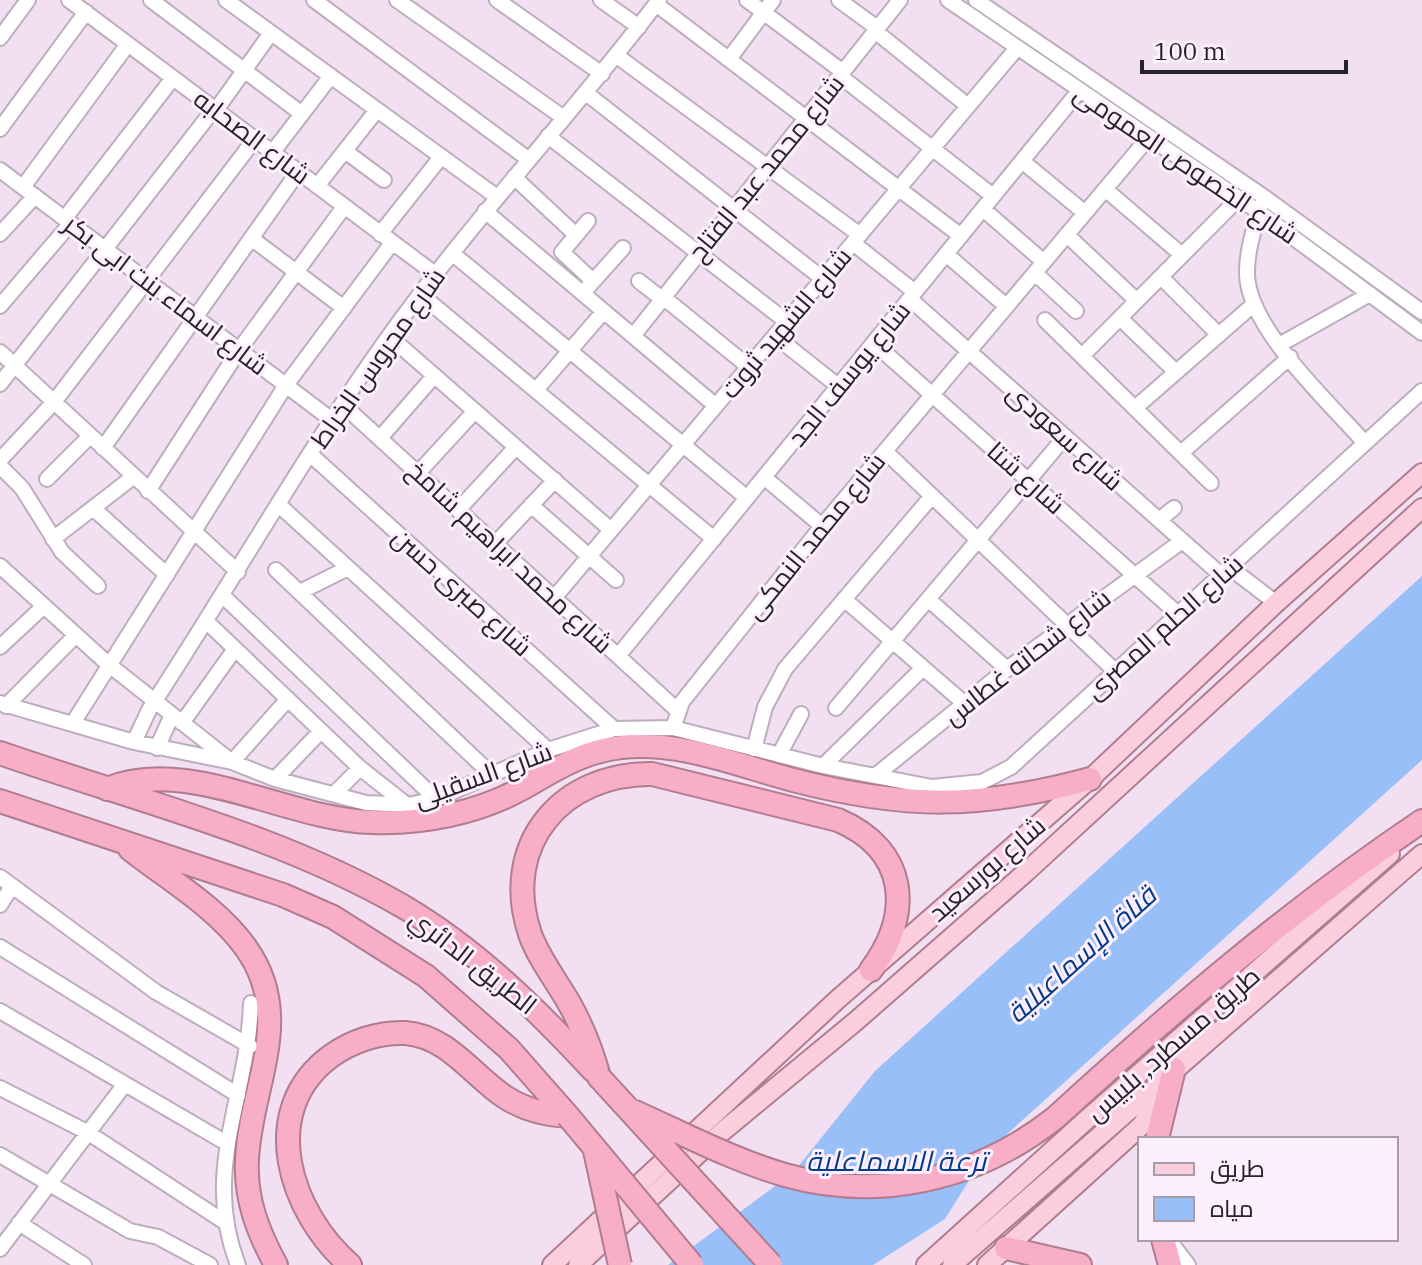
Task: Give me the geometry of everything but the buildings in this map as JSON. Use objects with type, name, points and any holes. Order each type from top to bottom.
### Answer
[{"type":"highway","points":[[107,789],[139,779],[184,781],[324,817],[397,822],[466,811],[505,796],[579,757],[641,746],[683,750],[825,788],[894,802],[965,803],[1000,799],[1090,779]]},
{"type":"highway","name":"الطريق الدائري","points":[[0,753],[285,850],[406,908],[479,959],[513,988],[633,1111],[771,1265]]},
{"type":"highway","points":[[599,1077],[579,1021],[533,943],[524,899],[528,855],[547,816],[569,796],[596,782],[623,775],[652,774],[838,820],[861,832],[887,861],[898,897],[894,934],[871,970]]},
{"type":"highway","name":"الطريق الدائري","points":[[0,801],[283,895],[381,944],[426,976],[509,1049],[692,1265]]},
{"type":"highway","points":[[633,1111],[783,1174],[826,1184],[871,1186],[915,1182],[969,1168],[1019,1144],[1055,1118],[1173,1010],[1378,850],[1422,823]]},
{"type":"highway","points":[[116,838],[230,929],[261,974],[270,1004],[271,1036],[249,1141],[247,1180],[257,1227],[276,1265]]},
{"type":"highway","points":[[350,1265],[326,1242],[306,1212],[294,1180],[288,1146],[289,1111],[294,1099],[317,1068],[339,1051],[379,1035],[404,1033],[424,1036],[443,1045],[517,1104],[545,1115],[568,1116]]},
{"type":"highway","points":[[1157,1137],[1174,1069]]},
{"type":"highway","points":[[594,1146],[620,1265]]},
{"type":"highway","points":[[1165,1241],[1170,1265]]},
{"type":"highway","points":[[1006,1248],[1080,1265]]},
{"type":"main road","name":"شارع بورسعيد","points":[[552,1265],[871,970],[1090,779],[1276,603],[1422,473]]},
{"type":"main road","name":"شارع بورسعيد","points":[[578,1265],[723,1131],[1025,873],[1422,508]]},
{"type":"main road","name":"طريق مسطرد, بلبيس","points":[[926,1265],[1422,823]]},
{"type":"main road","name":"طريق مسطرد, بلبيس","points":[[952,1265],[1422,854]]},
{"type":"main road","points":[[788,1047],[803,1064]]},
{"type":"main road","points":[[987,1265],[1142,1125],[1153,1105],[1157,1085]]},
{"type":"street","points":[[0,38],[28,0]]},
{"type":"street","name":"شارع الصحابه","points":[[69,0],[435,274]]},
{"type":"street","points":[[151,0],[302,114]]},
{"type":"street","points":[[226,0],[497,197]]},
{"type":"street","points":[[314,0],[528,159]]},
{"type":"street","points":[[397,0],[564,118]]},
{"type":"street","points":[[497,0],[602,74]]},
{"type":"street","points":[[601,0],[639,27]]},
{"type":"street","points":[[747,0],[768,6],[841,74],[993,196]]},
{"type":"street","points":[[839,0],[968,106]]},
{"type":"street","name":"شارع محمد عبد الفتاح","points":[[633,336],[900,0]]},
{"type":"street","name":"شارع الخصوص العمومى","points":[[948,0],[1259,212],[1422,333]]},
{"type":"street","name":"شارع الخصوص العمومى","points":[[976,0],[1264,197],[1422,312]]},
{"type":"street","points":[[658,2],[961,236]]},
{"type":"street","name":"شارع محروس الخراط","points":[[134,742],[155,702],[310,454],[389,336],[485,211],[617,56],[658,2]]},
{"type":"street","points":[[729,59],[768,6]]},
{"type":"street","points":[[0,129],[86,12]]},
{"type":"street","points":[[0,384],[215,110],[271,33]]},
{"type":"street","points":[[0,234],[128,44]]},
{"type":"street","name":"شارع الشهيد ثروت","points":[[554,598],[1017,48]]},
{"type":"street","name":"شارع سعودى","points":[[617,56],[768,165],[857,239],[969,351],[1182,541],[1276,603]]},
{"type":"street","points":[[272,153],[331,76]]},
{"type":"street","points":[[0,306],[68,221],[173,78]]},
{"type":"street","name":"شارع يوسف الجد","points":[[618,656],[1079,91]]},
{"type":"street","points":[[586,93],[823,279]]},
{"type":"street","points":[[317,186],[377,110]]},
{"type":"street","points":[[548,136],[787,322]]},
{"type":"street","name":"شارع محمد النمكى","points":[[673,728],[677,710],[822,526],[1149,137]]},
{"type":"street","points":[[0,460],[54,402],[255,139]]},
{"type":"street","points":[[345,151],[384,180]]},
{"type":"street","points":[[73,723],[286,385],[344,308],[386,238],[441,157]]},
{"type":"street","points":[[1022,161],[1085,213]]},
{"type":"street","name":"شارع اسماء بنت ابى بكر","points":[[0,170],[332,420]]},
{"type":"street","points":[[103,448],[298,172]]},
{"type":"street","points":[[514,177],[576,235]]},
{"type":"street","points":[[1105,189],[1182,255]]},
{"type":"street","points":[[1264,197],[1247,273],[1253,305],[1279,345],[1365,443]]},
{"type":"street","points":[[1082,356],[1239,198]]},
{"type":"street","points":[[148,491],[239,350],[344,207]]},
{"type":"street","points":[[983,209],[1076,311]]},
{"type":"street","points":[[485,211],[716,406]]},
{"type":"street","points":[[588,221],[562,253],[593,281]]},
{"type":"street","points":[[1067,235],[1137,301]]},
{"type":"street","points":[[251,238],[344,308]]},
{"type":"street","points":[[582,293],[623,248]]},
{"type":"street","points":[[452,253],[747,498]]},
{"type":"street","points":[[946,254],[1006,306]]},
{"type":"street","points":[[1161,277],[1219,335]]},
{"type":"street","points":[[639,281],[749,367]]},
{"type":"street","points":[[420,294],[714,539]]},
{"type":"street","points":[[1279,345],[1370,294]]},
{"type":"street","points":[[1135,408],[1253,305]]},
{"type":"street","points":[[536,390],[604,311]]},
{"type":"street","points":[[1120,318],[1176,372]]},
{"type":"street","points":[[1045,320],[1211,483]]},
{"type":"street","points":[[389,336],[611,530]]},
{"type":"street","points":[[775,336],[838,386]]},
{"type":"street","name":"شارع شتا","points":[[874,343],[1178,614]]},
{"type":"street","points":[[0,352],[193,534],[238,572]]},
{"type":"street","points":[[1181,453],[1290,357]]},
{"type":"street","points":[[380,438],[434,376]]},
{"type":"street","name":"شارع الحلم المصرى","points":[[875,776],[948,788],[997,776],[1422,391]]},
{"type":"street","name":"شارع محمد ابراهيم شامخ","points":[[342,404],[677,710]]},
{"type":"street","points":[[418,473],[475,411]]},
{"type":"street","points":[[47,479],[90,436]]},
{"type":"street","points":[[836,708],[1065,437]]},
{"type":"street","points":[[458,510],[516,447]]},
{"type":"street","points":[[885,451],[1115,671]]},
{"type":"street","name":"شارع صبرى حسن","points":[[310,454],[614,729]]},
{"type":"street","points":[[0,466],[22,488],[73,565],[98,586]]},
{"type":"street","points":[[53,539],[133,477]]},
{"type":"street","points":[[764,477],[822,526]]},
{"type":"street","points":[[495,544],[555,480]]},
{"type":"street","points":[[754,749],[765,707],[777,681],[932,496]]},
{"type":"street","points":[[279,505],[548,750]]},
{"type":"street","points":[[531,505],[616,580]]},
{"type":"street","points":[[93,508],[167,575]]},
{"type":"street","points":[[1159,520],[1174,508]]},
{"type":"street","name":"شارع شحاته غطاس","points":[[875,776],[1007,669],[1182,541]]},
{"type":"street","points":[[300,592],[348,568]]},
{"type":"street","points":[[276,570],[491,774]]},
{"type":"street","points":[[2,572],[108,664],[232,762],[288,699]]},
{"type":"street","points":[[223,596],[436,799]]},
{"type":"street","points":[[844,599],[965,704]]},
{"type":"street","points":[[928,599],[1007,669]]},
{"type":"street","points":[[0,647],[44,606]]},
{"type":"street","points":[[207,622],[360,768],[408,805]]},
{"type":"street","points":[[3,705],[76,635]]},
{"type":"street","points":[[157,748],[235,649]]},
{"type":"street","points":[[823,766],[923,668]]},
{"type":"street","name":"شارع السقيلى","points":[[3,705],[157,748],[232,762],[275,779],[366,803],[408,805],[436,799],[548,750],[614,729],[673,728],[875,776]]},
{"type":"street","points":[[779,755],[801,714]]},
{"type":"street","points":[[275,779],[321,731]]},
{"type":"street","points":[[334,794],[360,768]]},
{"type":"street","points":[[0,905],[6,882],[156,992],[250,1046]]},
{"type":"street","points":[[0,947],[238,1095]]},
{"type":"street","points":[[238,1265],[223,1221],[221,1189],[250,1046],[251,1003]]},
{"type":"street","points":[[0,1011],[228,1144]]},
{"type":"street","points":[[0,1249],[11,1226],[49,1183],[125,1084]]},
{"type":"street","points":[[0,1088],[87,1132],[223,1221]]},
{"type":"street","points":[[0,1155],[130,1231],[158,1237],[210,1265]]},
{"type":"street","points":[[11,1226],[84,1265]]},
{"type":"street","points":[[1167,1241],[1188,1265]]},
{"type":"water","name":"ترعة الاسماعلية","points":[[1422,576],[1422,760],[986,1153],[945,1219],[873,1265],[668,1265],[793,1173],[875,1071]]},
{"type":"water label","name":"قناة الإسماعيلية","points":[[1081,954]]}]
